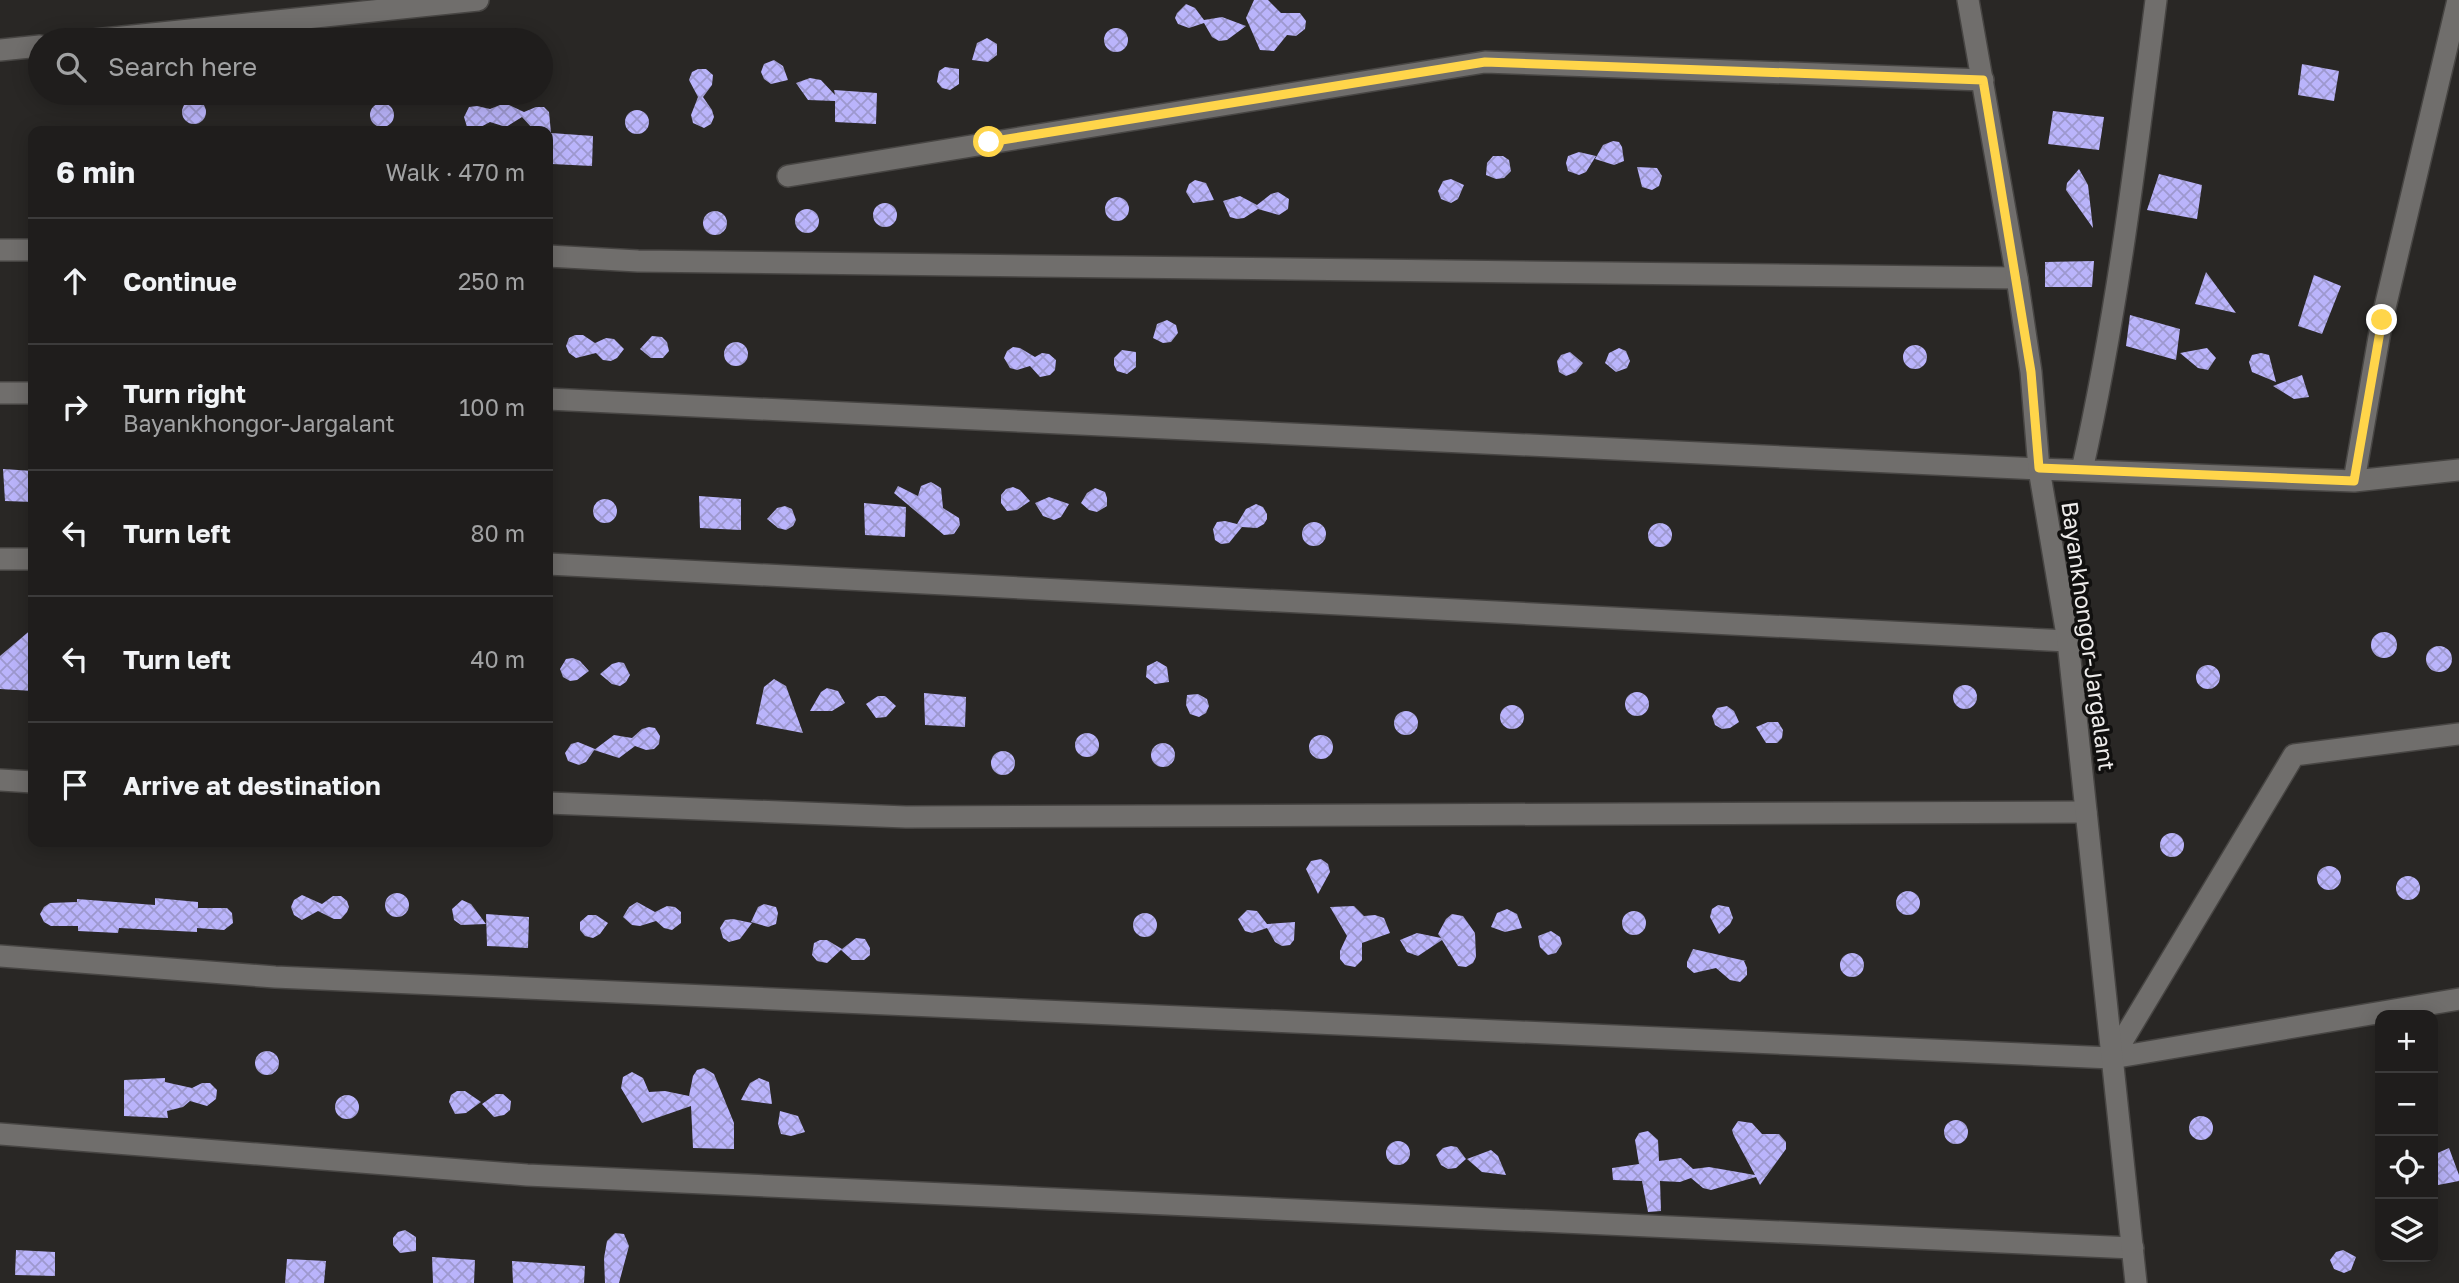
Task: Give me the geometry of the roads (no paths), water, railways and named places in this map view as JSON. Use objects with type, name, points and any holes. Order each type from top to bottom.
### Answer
[{"type":"street","points":[[209,28],[478,0]]},
{"type":"street","name":"Bayankhongor-Jargalant","points":[[1968,0],[2017,278],[2031,372],[2039,468],[2068,641],[2136,1283]]},
{"type":"street","points":[[2082,470],[2102,384],[2156,0]]},
{"type":"street","points":[[2354,481],[2382,320],[2458,0]]},
{"type":"street","points":[[0,50],[28,47]]},
{"type":"street","points":[[788,176],[1485,62],[1983,80]]},
{"type":"street","points":[[0,250],[28,250]]},
{"type":"street","points":[[553,256],[638,261],[2017,278]]},
{"type":"street","points":[[0,393],[28,393]]},
{"type":"street","points":[[553,399],[2354,481],[2459,470]]},
{"type":"street","points":[[0,559],[28,559]]},
{"type":"street","points":[[553,565],[2068,641]]},
{"type":"street","points":[[2112,1058],[2294,755],[2459,734]]},
{"type":"street","points":[[0,780],[28,782]]},
{"type":"street","points":[[553,803],[906,817],[2086,812]]},
{"type":"street","points":[[0,956],[275,977],[2112,1058],[2459,999]]},
{"type":"street","points":[[0,1134],[527,1175],[2133,1248]]}]
